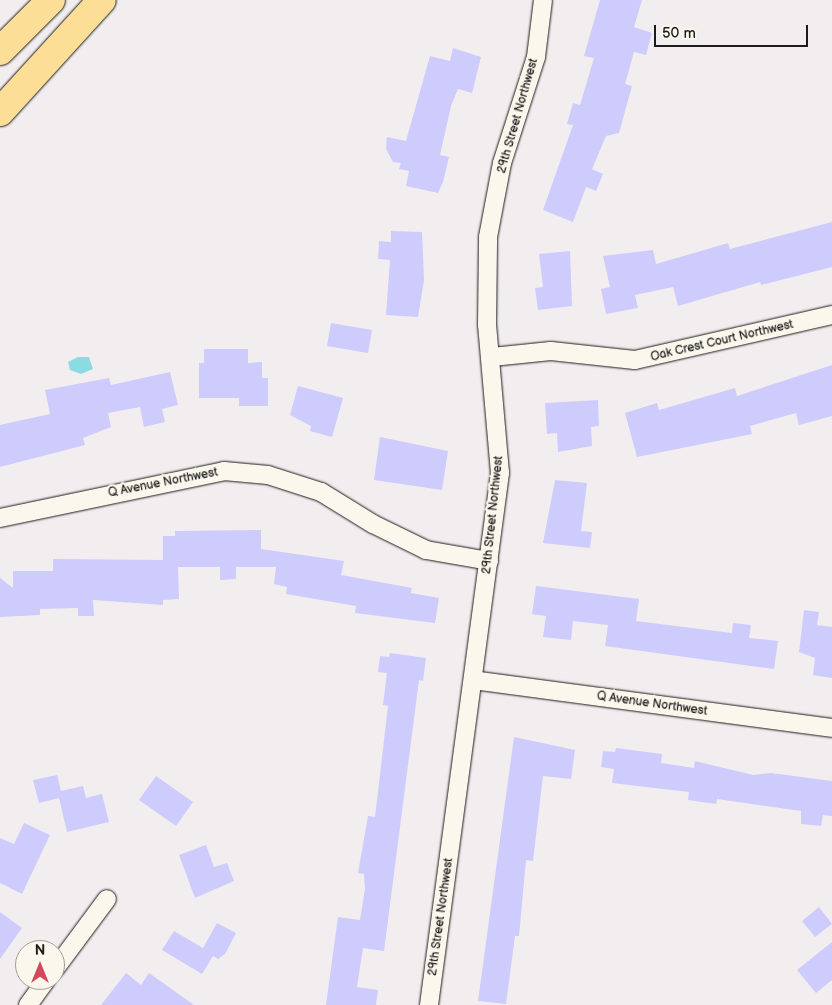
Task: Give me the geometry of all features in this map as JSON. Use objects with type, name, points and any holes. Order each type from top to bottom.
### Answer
[{"type":"main road","points":[[0,51],[50,0]]},
{"type":"main road","points":[[0,112],[102,0]]},
{"type":"street","name":"29th Street Northwest","points":[[429,1005],[500,473],[492,357],[487,325],[488,237],[502,163],[536,57],[543,0]]},
{"type":"street","name":"Oak Crest Court Northwest","points":[[492,357],[551,351],[635,360],[832,314]]},
{"type":"street","name":"Q Avenue Northwest","points":[[0,518],[224,471],[268,475],[321,492],[373,524],[426,550],[489,561]]},
{"type":"street","name":"Q Avenue Northwest","points":[[473,680],[832,728]]},
{"type":"street","points":[[65,956],[107,899]]},
{"type":"street","points":[[28,1005],[39,990]]},
{"type":"water","points":[[78,357],[89,357],[93,369],[81,374],[70,370],[68,362]]},
{"type":"building","points":[[600,0],[642,0],[634,27],[652,33],[646,55],[634,52],[625,84],[632,86],[619,133],[606,136],[592,169],[603,174],[596,191],[586,187],[573,222],[543,210],[573,125],[567,124],[573,103],[580,105],[594,58],[584,56]]},
{"type":"building","points":[[453,48],[481,57],[472,93],[458,89],[451,106],[440,155],[449,157],[443,182],[438,193],[406,186],[409,171],[399,169],[401,163],[393,162],[386,149],[387,137],[406,141],[430,56],[450,61]]},
{"type":"building","points":[[832,222],[832,267],[761,285],[760,282],[678,306],[673,287],[635,295],[638,308],[606,314],[601,289],[610,287],[603,256],[653,250],[656,264],[728,243],[730,249]]},
{"type":"building","points":[[391,231],[422,232],[424,280],[418,317],[386,315],[390,260],[378,259],[379,241],[391,242]]},
{"type":"building","points":[[570,251],[572,306],[538,310],[535,288],[543,287],[539,254]]},
{"type":"building","points":[[331,323],[372,330],[368,353],[327,346]]},
{"type":"building","points":[[204,349],[248,349],[248,363],[262,362],[262,378],[268,378],[268,406],[239,406],[239,398],[199,398],[199,363],[204,363]]},
{"type":"building","points":[[832,365],[832,416],[799,425],[796,413],[750,426],[752,434],[637,457],[625,413],[657,403],[659,410],[735,388],[737,396]]},
{"type":"building","points":[[170,372],[178,405],[162,409],[165,422],[144,427],[140,407],[108,413],[111,427],[83,438],[85,445],[0,467],[0,425],[50,414],[45,390],[109,378],[111,385]]},
{"type":"building","points":[[298,386],[343,398],[332,437],[310,431],[311,426],[290,415]]},
{"type":"building","points":[[598,400],[599,426],[591,427],[592,446],[558,452],[557,433],[547,434],[545,403]]},
{"type":"building","points":[[380,437],[448,451],[442,490],[374,480]]},
{"type":"building","points":[[555,480],[587,483],[581,531],[592,532],[590,548],[543,543]]},
{"type":"building","points":[[261,530],[261,549],[344,561],[341,575],[412,588],[411,593],[439,598],[435,623],[355,613],[356,606],[286,594],[287,587],[274,584],[276,567],[236,567],[236,579],[220,580],[220,567],[178,567],[179,599],[163,600],[163,605],[93,600],[94,616],[78,616],[78,608],[40,609],[40,615],[0,617],[0,578],[13,588],[13,571],[53,571],[53,559],[163,560],[163,536],[175,536],[175,531]]},
{"type":"building","points":[[536,586],[639,599],[636,621],[732,633],[733,623],[751,625],[749,638],[778,641],[774,669],[605,646],[608,625],[573,621],[571,640],[543,637],[546,616],[532,614]]},
{"type":"building","points":[[804,610],[819,612],[817,625],[832,627],[832,678],[813,675],[815,658],[799,652]]},
{"type":"building","points":[[390,653],[426,658],[423,681],[419,680],[384,951],[363,948],[357,987],[378,990],[376,1005],[326,1005],[338,917],[360,920],[365,889],[364,874],[358,873],[368,816],[375,817],[388,706],[383,705],[387,673],[378,672],[380,656],[389,657]]},
{"type":"building","points":[[514,737],[575,750],[571,779],[543,776],[533,861],[526,860],[519,936],[515,936],[506,1004],[478,1001]]},
{"type":"building","points":[[616,748],[662,754],[661,763],[694,768],[695,761],[753,775],[771,773],[832,781],[832,816],[823,815],[821,826],[801,824],[801,811],[717,799],[716,804],[688,800],[689,792],[612,783],[614,769],[601,767],[603,751],[615,752]]},
{"type":"building","points":[[57,775],[61,791],[83,786],[86,798],[102,794],[109,822],[67,832],[59,798],[39,803],[33,780]]},
{"type":"building","points":[[156,776],[193,802],[176,826],[139,800]]},
{"type":"building","points":[[24,823],[50,835],[22,894],[0,883],[0,838],[14,844]]},
{"type":"building","points":[[206,845],[214,867],[227,863],[234,881],[195,898],[179,855]]},
{"type":"building","points":[[819,907],[832,924],[815,937],[802,921]]},
{"type":"building","points":[[0,912],[22,928],[0,959]]},
{"type":"building","points":[[217,923],[236,933],[225,954],[218,959],[213,956],[202,974],[162,950],[174,931],[203,948]]},
{"type":"building","points":[[832,942],[832,980],[816,993],[797,970]]},
{"type":"building","points":[[126,973],[141,985],[149,973],[194,1005],[101,1005]]}]
